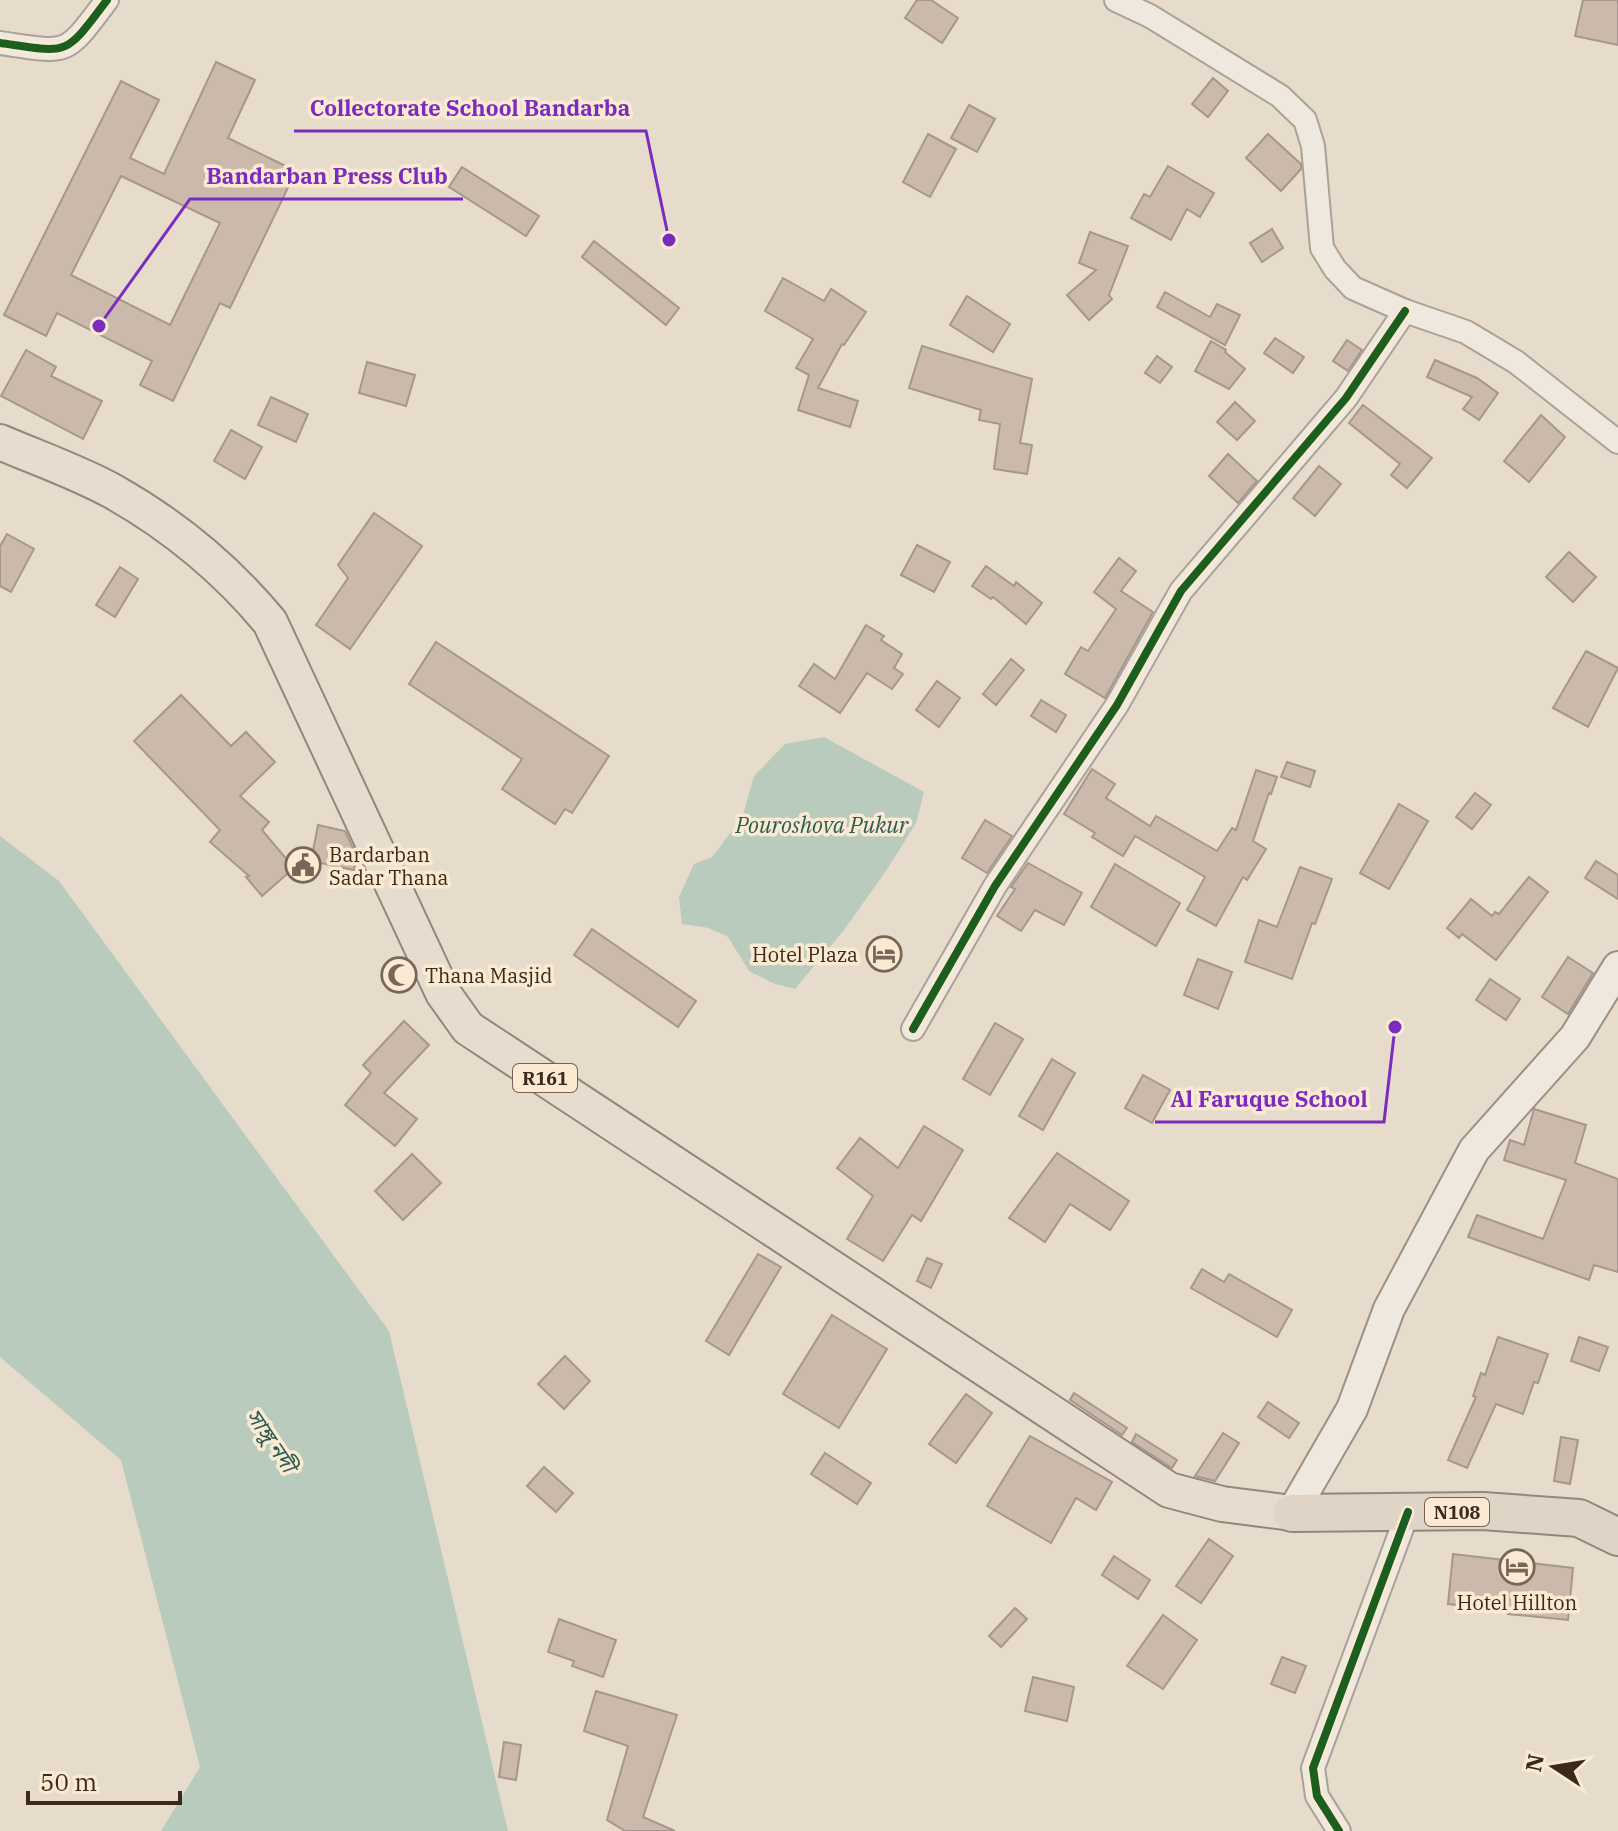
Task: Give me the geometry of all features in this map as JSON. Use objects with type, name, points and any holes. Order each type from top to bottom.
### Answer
[{"type":"highway","name":"N108","points":[[1292,1513],[1483,1511],[1579,1518],[1618,1537]]},
{"type":"main road","name":"R161","points":[[0,442],[112,491],[188,540],[241,588],[270,622],[443,993],[468,1028],[1169,1490],[1222,1504],[1292,1513]]},
{"type":"main road","points":[[1292,1513],[1352,1409],[1389,1309],[1474,1150],[1575,1037],[1618,967]]},
{"type":"street","points":[[0,43],[62,50],[77,40],[107,0]]},
{"type":"street","points":[[1116,0],[1150,16],[1280,96],[1305,120],[1313,146],[1322,248],[1335,269],[1353,288],[1405,311],[1466,332],[1516,362],[1618,442]]},
{"type":"street","points":[[913,1029],[995,886],[1117,705],[1181,591],[1346,398],[1405,311]]},
{"type":"street","points":[[1339,1831],[1317,1796],[1313,1768],[1408,1512]]},
{"type":"water","name":"Pouroshova Pukur","points":[[824,737],[924,792],[916,823],[888,868],[844,930],[795,989],[775,984],[749,971],[728,937],[709,928],[682,924],[679,897],[694,864],[712,857],[742,818],[754,776],[785,744]]},
{"type":"water","name":"সাঙ্গু নদী","points":[[0,836],[59,881],[389,1331],[508,1831],[161,1831],[200,1767],[121,1460],[0,1357]]},
{"type":"building","points":[[917,0],[931,0],[958,18],[942,43],[905,18]]},
{"type":"building","points":[[1583,0],[1618,0],[1618,45],[1575,36]]},
{"type":"building","points":[[216,62],[255,80],[228,138],[296,171],[230,308],[220,303],[173,401],[140,385],[152,361],[57,313],[46,336],[4,315],[121,81],[159,100],[130,158],[164,174]],"holes":[[[121,176],[220,223],[170,325],[71,275]]]},
{"type":"building","points":[[1213,78],[1228,91],[1208,117],[1192,104]]},
{"type":"building","points":[[969,105],[995,119],[977,152],[951,138]]},
{"type":"building","points":[[928,134],[956,149],[930,197],[903,182]]},
{"type":"building","points":[[1268,134],[1301,164],[1301,169],[1281,191],[1246,158]]},
{"type":"building","points":[[1168,166],[1214,193],[1200,217],[1187,209],[1171,240],[1131,218],[1144,194],[1150,197]]},
{"type":"building","points":[[462,167],[539,216],[526,236],[449,187]]},
{"type":"building","points":[[1272,229],[1283,248],[1262,262],[1250,243]]},
{"type":"building","points":[[1090,232],[1128,246],[1109,295],[1112,299],[1089,320],[1067,295],[1096,270],[1079,263]]},
{"type":"building","points":[[594,241],[679,308],[666,325],[582,257]]},
{"type":"building","points":[[783,278],[824,301],[831,289],[866,312],[842,344],[818,388],[858,401],[850,427],[798,410],[809,375],[796,368],[813,339],[765,311]]},
{"type":"building","points":[[1165,292],[1210,317],[1217,304],[1240,315],[1225,345],[1157,307]]},
{"type":"building","points":[[967,296],[1010,324],[993,352],[950,325]]},
{"type":"building","points":[[1275,338],[1304,357],[1293,373],[1264,353]]},
{"type":"building","points":[[1347,340],[1362,350],[1348,371],[1333,361]]},
{"type":"building","points":[[1211,341],[1226,350],[1245,369],[1229,389],[1195,371]]},
{"type":"building","points":[[922,346],[1032,379],[1020,443],[1032,445],[1027,474],[994,469],[1000,424],[979,420],[981,410],[909,388]]},
{"type":"building","points":[[26,350],[56,367],[51,376],[102,401],[83,439],[1,396]]},
{"type":"building","points":[[1157,356],[1172,367],[1160,383],[1145,373]]},
{"type":"building","points":[[1435,360],[1477,378],[1498,393],[1479,420],[1463,409],[1472,397],[1427,377]]},
{"type":"building","points":[[367,362],[415,375],[406,406],[359,393]]},
{"type":"building","points":[[271,397],[308,414],[296,442],[258,425]]},
{"type":"building","points":[[1235,402],[1255,421],[1237,440],[1217,422]]},
{"type":"building","points":[[1363,405],[1432,458],[1407,488],[1391,475],[1400,464],[1349,423]]},
{"type":"building","points":[[1541,415],[1565,437],[1529,482],[1504,461]]},
{"type":"building","points":[[231,430],[262,447],[245,479],[214,461]]},
{"type":"building","points":[[1228,454],[1257,481],[1238,503],[1209,476]]},
{"type":"building","points":[[1319,466],[1341,484],[1315,516],[1293,498]]},
{"type":"building","points":[[374,513],[422,546],[350,649],[316,625],[348,578],[338,565]]},
{"type":"building","points":[[7,534],[34,549],[11,592],[0,586],[0,546]]},
{"type":"building","points":[[917,545],[950,562],[934,592],[901,575]]},
{"type":"building","points":[[1569,552],[1596,577],[1573,602],[1546,577]]},
{"type":"building","points":[[1119,558],[1136,571],[1121,591],[1153,612],[1105,698],[1065,674],[1081,647],[1088,651],[1116,609],[1094,592]]},
{"type":"building","points":[[986,566],[1014,586],[1016,582],[1042,603],[1026,624],[993,597],[991,599],[972,586]]},
{"type":"building","points":[[120,567],[138,579],[115,617],[96,605]]},
{"type":"building","points":[[866,625],[884,636],[881,640],[902,654],[894,668],[903,674],[892,689],[867,673],[840,713],[799,686],[814,664],[835,679]]},
{"type":"building","points":[[436,642],[609,756],[572,813],[565,809],[555,824],[502,789],[522,759],[409,684]]},
{"type":"building","points":[[1586,651],[1618,668],[1588,727],[1553,708]]},
{"type":"building","points":[[1011,659],[1024,670],[996,705],[983,694]]},
{"type":"building","points":[[937,681],[960,698],[939,727],[916,710]]},
{"type":"building","points":[[181,695],[231,746],[246,732],[275,762],[240,796],[269,822],[262,830],[294,868],[262,896],[246,877],[249,876],[210,842],[220,830],[134,741]]},
{"type":"building","points":[[1041,700],[1066,715],[1056,732],[1031,716]]},
{"type":"building","points":[[1287,762],[1315,771],[1310,787],[1281,777]]},
{"type":"building","points":[[1092,769],[1115,784],[1106,798],[1150,826],[1156,816],[1217,851],[1232,828],[1236,830],[1256,770],[1277,777],[1253,841],[1266,849],[1247,880],[1243,877],[1216,926],[1187,910],[1205,877],[1135,836],[1123,856],[1092,837],[1095,833],[1064,814]]},
{"type":"building","points":[[1475,793],[1491,805],[1472,829],[1456,817]]},
{"type":"building","points":[[1399,804],[1428,821],[1389,889],[1360,873]]},
{"type":"building","points":[[985,820],[1012,836],[987,873],[962,858]]},
{"type":"building","points":[[318,825],[345,831],[357,856],[354,870],[311,861]]},
{"type":"building","points":[[1596,861],[1618,875],[1618,899],[1585,878]]},
{"type":"building","points":[[1028,863],[1082,893],[1064,925],[1035,910],[1021,931],[997,916],[1015,889],[1011,887]]},
{"type":"building","points":[[1115,864],[1180,903],[1156,946],[1091,907]]},
{"type":"building","points":[[1300,867],[1332,879],[1292,979],[1245,962],[1259,920],[1277,927]]},
{"type":"building","points":[[1529,877],[1548,892],[1496,960],[1462,934],[1459,938],[1447,928],[1471,899],[1492,916],[1495,912],[1499,914]]},
{"type":"building","points":[[592,929],[696,1001],[678,1027],[574,955]]},
{"type":"building","points":[[1568,957],[1593,973],[1568,1014],[1542,997]]},
{"type":"building","points":[[1198,959],[1232,972],[1218,1009],[1184,995]]},
{"type":"building","points":[[1490,979],[1520,999],[1506,1020],[1476,1000]]},
{"type":"building","points":[[404,1021],[429,1045],[384,1093],[417,1119],[395,1146],[345,1105],[371,1073],[363,1065]]},
{"type":"building","points":[[995,1023],[1023,1039],[990,1095],[963,1079]]},
{"type":"building","points":[[1052,1059],[1075,1073],[1043,1130],[1019,1116]]},
{"type":"building","points":[[1143,1075],[1170,1090],[1152,1123],[1125,1108]]},
{"type":"building","points":[[1534,1109],[1586,1125],[1575,1163],[1618,1179],[1618,1272],[1594,1265],[1589,1280],[1468,1237],[1477,1215],[1543,1239],[1566,1180],[1504,1160],[1510,1140],[1524,1145]]},
{"type":"building","points":[[924,1126],[963,1150],[921,1221],[912,1215],[883,1261],[847,1239],[873,1196],[837,1168],[860,1138],[898,1168]]},
{"type":"building","points":[[1057,1153],[1129,1201],[1110,1230],[1070,1204],[1045,1242],[1009,1218]]},
{"type":"building","points":[[412,1154],[441,1183],[403,1220],[375,1191]]},
{"type":"building","points":[[758,1254],[781,1267],[729,1355],[706,1341]]},
{"type":"building","points":[[927,1258],[942,1264],[931,1288],[917,1281]]},
{"type":"building","points":[[1202,1269],[1224,1282],[1229,1274],[1292,1310],[1277,1337],[1191,1288]]},
{"type":"building","points":[[832,1315],[887,1349],[839,1428],[783,1394]]},
{"type":"building","points":[[1498,1337],[1548,1354],[1523,1414],[1496,1404],[1467,1468],[1448,1460]]},
{"type":"building","points":[[1579,1337],[1608,1347],[1599,1371],[1571,1361]]},
{"type":"building","points":[[565,1356],[590,1381],[564,1409],[538,1384]]},
{"type":"building","points":[[1074,1393],[1127,1428],[1122,1435],[1070,1400]]},
{"type":"building","points":[[966,1394],[992,1413],[956,1463],[929,1444]]},
{"type":"building","points":[[1268,1402],[1299,1423],[1289,1438],[1258,1417]]},
{"type":"building","points":[[1223,1433],[1239,1443],[1215,1481],[1195,1476]]},
{"type":"building","points":[[1136,1434],[1177,1460],[1172,1468],[1132,1442]]},
{"type":"building","points":[[1030,1436],[1112,1482],[1096,1510],[1076,1498],[1051,1543],[987,1506]]},
{"type":"building","points":[[1561,1437],[1578,1440],[1570,1484],[1554,1481]]},
{"type":"building","points":[[825,1453],[871,1483],[857,1504],[811,1474]]},
{"type":"building","points":[[544,1467],[573,1493],[556,1512],[527,1486]]},
{"type":"building","points":[[1209,1539],[1233,1556],[1201,1603],[1176,1586]]},
{"type":"building","points":[[1453,1554],[1573,1568],[1568,1620],[1448,1604]]},
{"type":"building","points":[[1114,1556],[1150,1580],[1138,1599],[1102,1575]]},
{"type":"building","points":[[1015,1608],[1027,1619],[1001,1647],[989,1636]]},
{"type":"building","points":[[1163,1615],[1197,1640],[1163,1689],[1127,1666]]},
{"type":"building","points":[[559,1619],[616,1640],[603,1677],[572,1666],[574,1661],[548,1652]]},
{"type":"building","points":[[1282,1657],[1306,1666],[1295,1693],[1271,1684]]},
{"type":"building","points":[[1033,1677],[1074,1687],[1067,1721],[1025,1711]]},
{"type":"building","points":[[596,1691],[677,1715],[643,1817],[675,1831],[625,1831],[607,1820],[628,1746],[584,1731]]},
{"type":"building","points":[[504,1742],[521,1745],[516,1780],[499,1777]]},
{"type":"cycle path","points":[[0,43],[40,49],[64,47],[82,32],[107,0]]},
{"type":"cycle path","points":[[913,1029],[995,886],[1117,705],[1181,591],[1346,398],[1405,311]]},
{"type":"cycle path","points":[[1339,1831],[1317,1796],[1313,1768],[1408,1512]]},
{"type":"place","name":"Collectorate School Bandarba","points":[[669,240]]},
{"type":"place","name":"Bandarban Press Club","points":[[99,326]]},
{"type":"place","name":"Bardarban Sadar Thana","points":[[303,865]]},
{"type":"place","name":"Hotel Plaza","points":[[884,954]]},
{"type":"place","name":"Thana Masjid","points":[[399,975]]},
{"type":"place","name":"Al Faruque School","points":[[1395,1027]]},
{"type":"place","name":"Hotel Hillton","points":[[1517,1567]]}]
